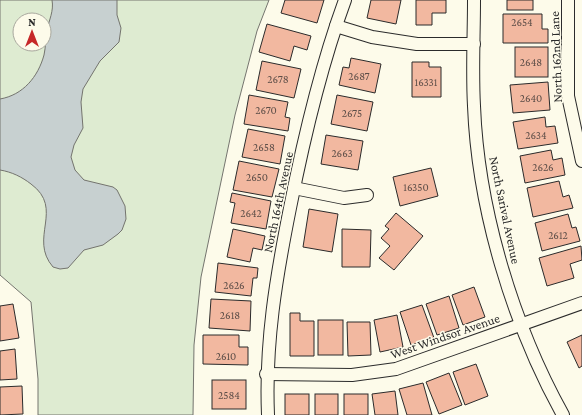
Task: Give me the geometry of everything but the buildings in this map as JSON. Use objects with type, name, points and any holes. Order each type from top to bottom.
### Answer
[{"type":"street","name":"North 164th Avenue","points":[[268,415],[266,374],[275,286],[294,188],[316,89],[345,0]]},
{"type":"street","name":"North Sarival Avenue","points":[[474,0],[474,107],[481,174],[497,252],[521,324],[546,385],[563,415]]},
{"type":"street","name":"North 162nd Lane","points":[[568,0],[568,96],[582,161]]},
{"type":"street","points":[[336,26],[372,38],[417,44],[474,44]]},
{"type":"street","points":[[294,188],[344,198],[367,195]]},
{"type":"street","name":"West Windsor Avenue","points":[[266,374],[352,375],[396,370],[521,324],[582,304]]},
{"type":"green space","points":[[0,0],[269,0],[257,31],[235,115],[201,277],[194,345],[193,415],[38,415],[38,379],[31,302],[0,275]]},
{"type":"shaded area","points":[[52,0],[117,0],[117,15],[121,28],[119,42],[100,61],[83,89],[81,102],[83,128],[74,145],[71,157],[75,170],[84,180],[113,187],[117,190],[125,206],[126,219],[122,230],[118,234],[103,245],[84,250],[68,268],[60,269],[53,267],[46,256],[44,235],[46,214],[45,203],[41,194],[31,184],[20,177],[0,170],[0,99],[16,94],[28,84],[38,71],[45,52],[52,52]]}]
